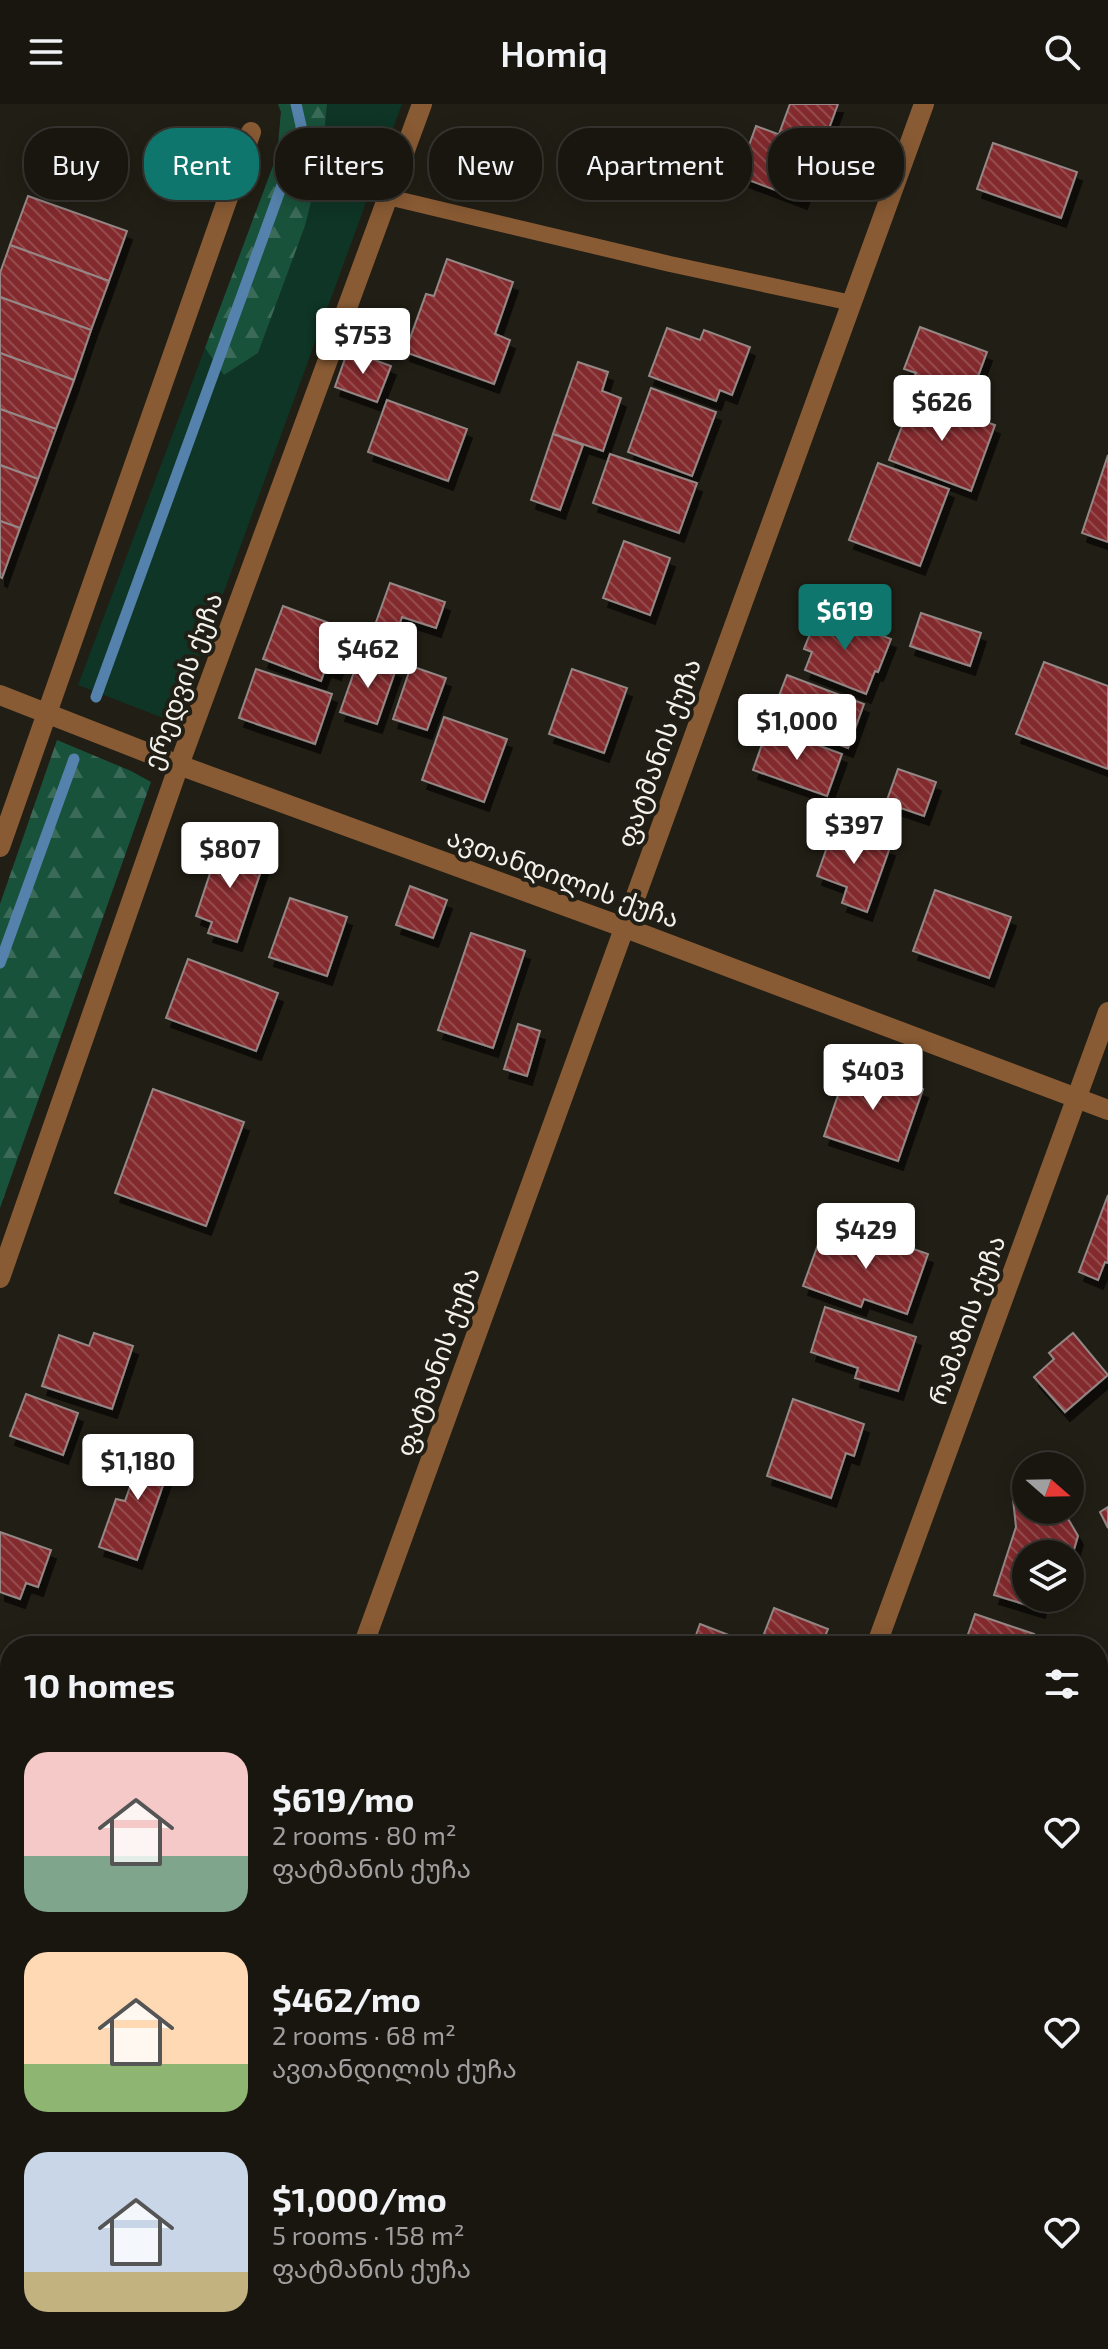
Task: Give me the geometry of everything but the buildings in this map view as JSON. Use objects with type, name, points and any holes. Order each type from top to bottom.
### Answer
[{"type":"street","name":"ერედვის ქუჩა","points":[[413,129],[422,104]]},
{"type":"street","name":"ფატმანის ქუჩა","points":[[367,1636],[924,104]]},
{"type":"street","points":[[0,847],[227,200]]},
{"type":"street","name":"ერედვის ქუჩა","points":[[0,1278],[179,765],[387,200]]},
{"type":"street","name":"ავთანდილის ქუჩა","points":[[0,695],[179,765],[623,927],[1108,1110]]},
{"type":"street","name":"რამაზის ქუჩა","points":[[880,1636],[1108,1012]]},
{"type":"lane","points":[[401,200],[670,264],[852,303]]},
{"type":"green space","points":[[278,104],[327,104],[325,128],[280,128],[281,112]]},
{"type":"green space","points":[[327,104],[402,104],[393,128],[325,128]]},
{"type":"green space","points":[[275,160],[275,200],[312,200],[305,226],[258,353],[224,375],[205,348]]},
{"type":"green space","points":[[312,200],[367,200],[176,723],[78,685],[205,348],[224,375],[258,353],[305,226]]},
{"type":"green space","points":[[57,740],[151,782],[0,1208],[0,904]]},
{"type":"waterway","points":[[96,697],[302,130],[296,104]]},
{"type":"waterway","points":[[0,963],[74,759]]}]
